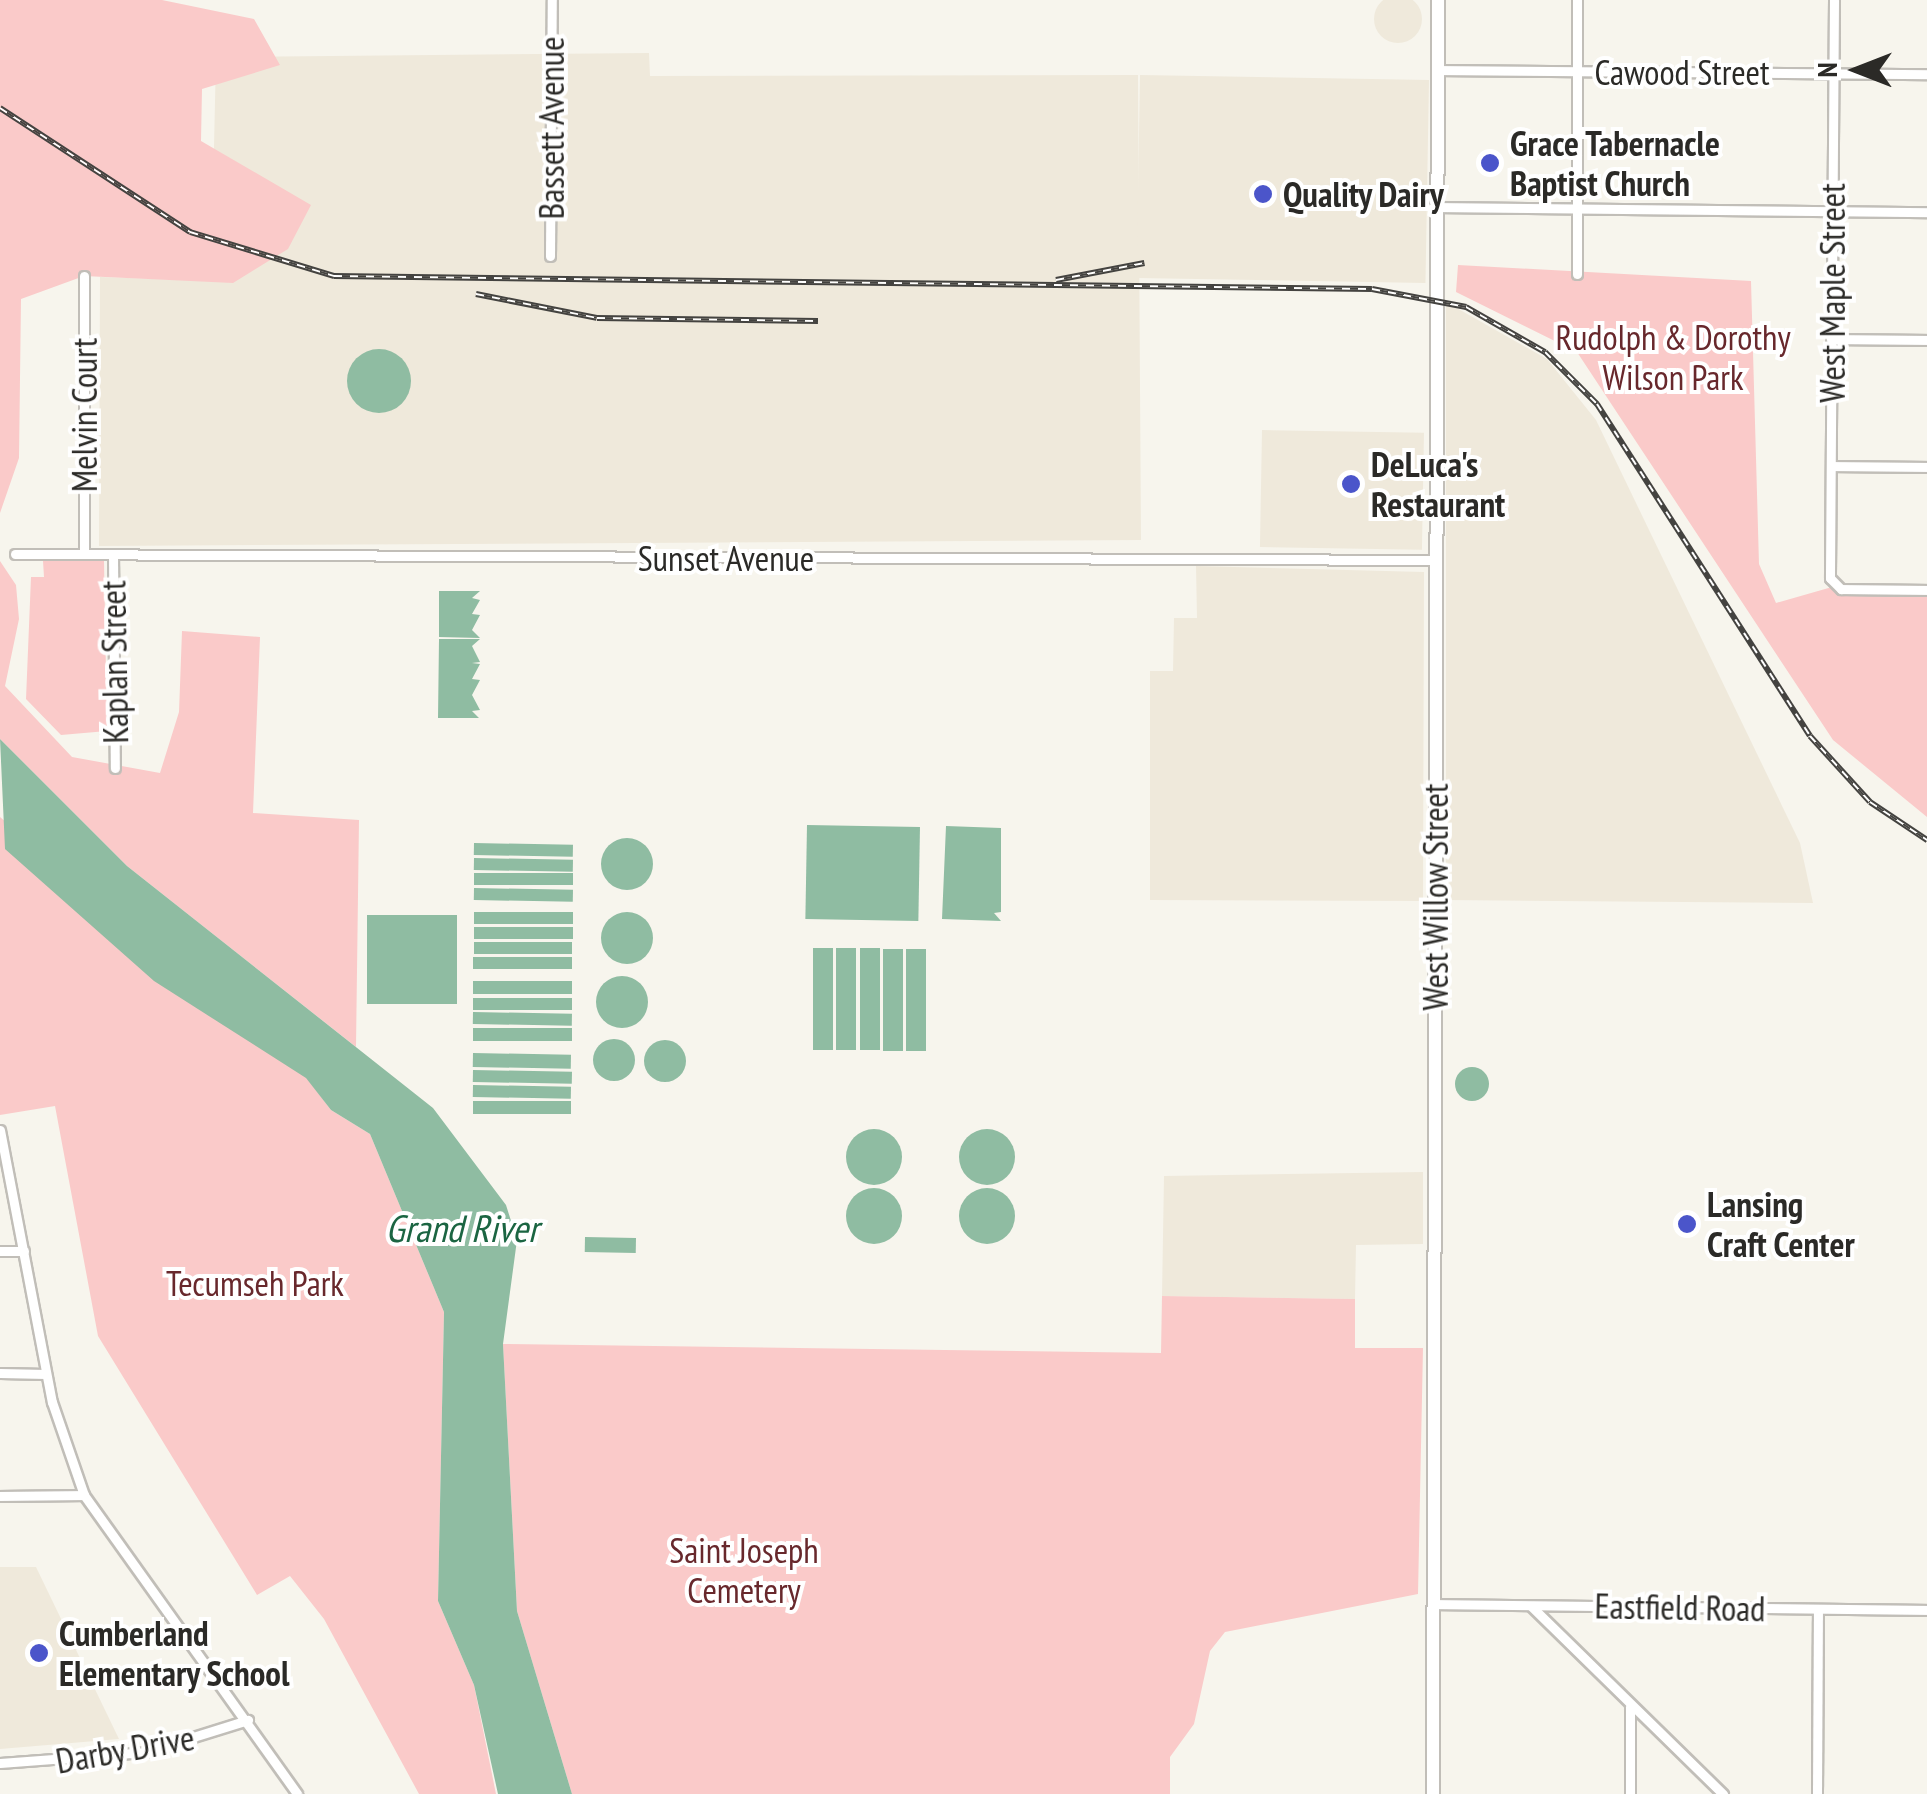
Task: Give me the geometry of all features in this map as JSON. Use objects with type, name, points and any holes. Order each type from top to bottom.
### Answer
[{"type":"street","name":"Bassett Avenue","points":[[550,256],[552,0]]},
{"type":"street","name":"West Willow Street","points":[[1433,1794],[1438,0]]},
{"type":"street","points":[[1576,274],[1578,0]]},
{"type":"street","name":"West Maple Street","points":[[1834,0],[1832,586],[1927,590]]},
{"type":"street","name":"Cawood Street","points":[[1438,70],[1927,74]]},
{"type":"street","points":[[1437,207],[1927,212]]},
{"type":"street","name":"Melvin Court","points":[[84,276],[84,554]]},
{"type":"street","points":[[1831,339],[1927,340]]},
{"type":"street","points":[[1830,466],[1927,467]]},
{"type":"street","name":"Sunset Avenue","points":[[15,554],[1436,560]]},
{"type":"street","name":"Kaplan Street","points":[[113,555],[115,768]]},
{"type":"street","points":[[0,1130],[46,1374],[84,1495],[248,1720],[297,1794]]},
{"type":"street","points":[[0,1251],[24,1251]]},
{"type":"street","points":[[0,1373],[46,1374]]},
{"type":"street","points":[[0,1496],[84,1495]]},
{"type":"street","name":"Eastfield Road","points":[[1433,1604],[1927,1610]]},
{"type":"street","points":[[1531,1606],[1723,1794]]},
{"type":"street","points":[[1817,1794],[1818,1609]]},
{"type":"street","points":[[1630,1707],[1630,1794]]},
{"type":"street","name":"Darby Drive","points":[[0,1764],[145,1752],[248,1720]]},
{"type":"shaded area","points":[[1398,-5],[1415,2],[1422,19],[1415,36],[1398,43],[1381,36],[1374,19],[1381,2]]},
{"type":"shaded area","points":[[649,53],[650,76],[1138,75],[1141,540],[99,546],[100,277],[211,281],[216,57]]},
{"type":"shaded area","points":[[1140,75],[1429,80],[1425,283],[1137,278]]},
{"type":"shaded area","points":[[1446,302],[1547,359],[1596,420],[1800,843],[1813,903],[1446,900]]},
{"type":"shaded area","points":[[1262,430],[1424,433],[1422,550],[1260,547]]},
{"type":"shaded area","points":[[1196,566],[1424,572],[1423,901],[1150,900],[1150,671],[1173,671],[1174,618],[1197,618]]},
{"type":"shaded area","points":[[1423,1172],[1423,1244],[1356,1245],[1355,1299],[1162,1296],[1164,1176]]},
{"type":"shaded area","name":"Cumberland Elementary School","points":[[0,1567],[36,1567],[119,1739],[0,1749]]},
{"type":"green space","points":[[0,0],[162,0],[254,19],[280,65],[202,89],[201,141],[311,205],[288,249],[233,283],[84,276],[21,299],[19,458],[0,513]]},
{"type":"green space","name":"Rudolph & Dorothy Wilson Park","points":[[1458,265],[1751,281],[1759,564],[1776,603],[1832,587],[1927,588],[1927,817],[1833,740],[1577,352],[1456,292]]},
{"type":"green space","points":[[0,561],[16,585],[19,619],[5,686],[72,757],[160,773],[179,712],[182,631],[260,637],[253,813],[359,820],[356,1047],[127,866],[0,739]]},
{"type":"green space","points":[[43,561],[104,561],[107,731],[61,735],[26,699],[31,577],[44,577]]},
{"type":"green space","name":"Tecumseh Park","points":[[0,817],[307,1078],[331,1110],[370,1134],[444,1312],[438,1601],[474,1685],[496,1794],[419,1794],[324,1619],[290,1576],[257,1595],[98,1336],[55,1106],[0,1115]]},
{"type":"green space","name":"Saint Joseph Cemetery","points":[[1162,1296],[1355,1299],[1355,1348],[1423,1348],[1418,1594],[1225,1632],[1210,1651],[1194,1724],[1170,1757],[1170,1794],[572,1794],[517,1611],[503,1344],[1161,1353]]},
{"type":"water","points":[[379,349],[402,358],[411,381],[402,404],[379,413],[356,404],[347,381],[356,358]]},
{"type":"water","points":[[439,591],[480,591],[472,598],[480,600],[472,614],[480,615],[472,630],[480,638],[439,637]]},
{"type":"water","points":[[439,639],[480,639],[472,646],[480,662],[472,663],[480,664],[472,679],[480,680],[472,695],[480,710],[472,711],[479,718],[438,718]]},
{"type":"water","name":"Grand River","points":[[0,739],[127,866],[433,1108],[506,1205],[517,1240],[503,1344],[517,1611],[572,1794],[498,1794],[474,1685],[438,1601],[444,1312],[370,1134],[331,1110],[306,1078],[154,981],[5,849]]},
{"type":"water","points":[[807,825],[920,827],[918,921],[805,919]]},
{"type":"water","points":[[946,826],[1001,828],[1001,912],[994,913],[1001,921],[942,919]]},
{"type":"water","points":[[627,838],[646,845],[653,864],[646,883],[627,890],[608,883],[601,864],[608,845]]},
{"type":"water","points":[[474,843],[573,845],[573,857],[474,855]]},
{"type":"water","points":[[474,858],[573,860],[573,872],[474,870]]},
{"type":"water","points":[[474,873],[573,873],[573,885],[474,885]]},
{"type":"water","points":[[474,888],[573,890],[573,902],[474,900]]},
{"type":"water","points":[[474,912],[573,912],[573,924],[474,924]]},
{"type":"water","points":[[627,912],[646,919],[653,938],[646,957],[627,964],[608,957],[601,938],[608,919]]},
{"type":"water","points":[[367,915],[457,915],[457,1004],[367,1004]]},
{"type":"water","points":[[474,927],[573,927],[573,939],[474,939]]},
{"type":"water","points":[[474,942],[572,942],[572,954],[474,954]]},
{"type":"water","points":[[813,948],[833,948],[833,1050],[813,1050]]},
{"type":"water","points":[[836,948],[856,948],[856,1050],[836,1050]]},
{"type":"water","points":[[860,948],[880,948],[880,1050],[860,1050]]},
{"type":"water","points":[[883,949],[903,949],[903,1051],[883,1051]]},
{"type":"water","points":[[906,949],[926,949],[926,1051],[906,1051]]},
{"type":"water","points":[[473,957],[572,957],[572,969],[473,969]]},
{"type":"water","points":[[622,976],[641,983],[648,1002],[641,1021],[622,1028],[603,1021],[596,1002],[603,983]]},
{"type":"water","points":[[473,981],[572,981],[572,994],[473,994]]},
{"type":"water","points":[[473,998],[572,998],[572,1010],[473,1010]]},
{"type":"water","points":[[473,1012],[572,1014],[572,1026],[473,1024]]},
{"type":"water","points":[[473,1028],[572,1028],[572,1041],[473,1041]]},
{"type":"water","points":[[614,1039],[629,1045],[635,1060],[629,1075],[614,1081],[599,1075],[593,1060],[599,1045]]},
{"type":"water","points":[[665,1040],[680,1046],[686,1061],[680,1076],[665,1082],[650,1076],[644,1061],[650,1046]]},
{"type":"water","points":[[473,1053],[571,1055],[571,1069],[473,1067]]},
{"type":"water","points":[[1472,1067],[1484,1072],[1489,1084],[1484,1096],[1472,1101],[1460,1096],[1455,1084],[1460,1072]]},
{"type":"water","points":[[473,1070],[572,1072],[572,1084],[473,1082]]},
{"type":"water","points":[[473,1085],[571,1087],[571,1099],[473,1097]]},
{"type":"water","points":[[473,1101],[571,1101],[571,1114],[473,1114]]},
{"type":"water","points":[[874,1129],[894,1137],[902,1157],[894,1177],[874,1185],[854,1177],[846,1157],[854,1137]]},
{"type":"water","points":[[987,1129],[1007,1137],[1015,1157],[1007,1177],[987,1185],[967,1177],[959,1157],[967,1137]]},
{"type":"water","points":[[874,1188],[894,1196],[902,1216],[894,1236],[874,1244],[854,1236],[846,1216],[854,1196]]},
{"type":"water","points":[[987,1188],[1007,1196],[1015,1216],[1007,1236],[987,1244],[967,1236],[959,1216],[967,1196]]},
{"type":"water","points":[[585,1237],[636,1238],[636,1253],[585,1252]]},
{"type":"railway","points":[[0,108],[190,232],[334,276],[1372,289],[1466,307],[1545,352],[1597,404],[1810,736],[1870,802],[1927,840]]},
{"type":"railway","points":[[1056,280],[1144,263]]},
{"type":"railway","points":[[476,294],[597,318],[818,321]]},
{"type":"place","name":"Grace Tabernacle Baptist Church","points":[[1490,163]]},
{"type":"place","name":"Quality Dairy","points":[[1263,194]]},
{"type":"place","name":"DeLuca's Restaurant","points":[[1351,484]]},
{"type":"place","name":"Lansing Craft Center","points":[[1687,1224]]},
{"type":"place","name":"Cumberland Elementary School","points":[[39,1653]]}]
